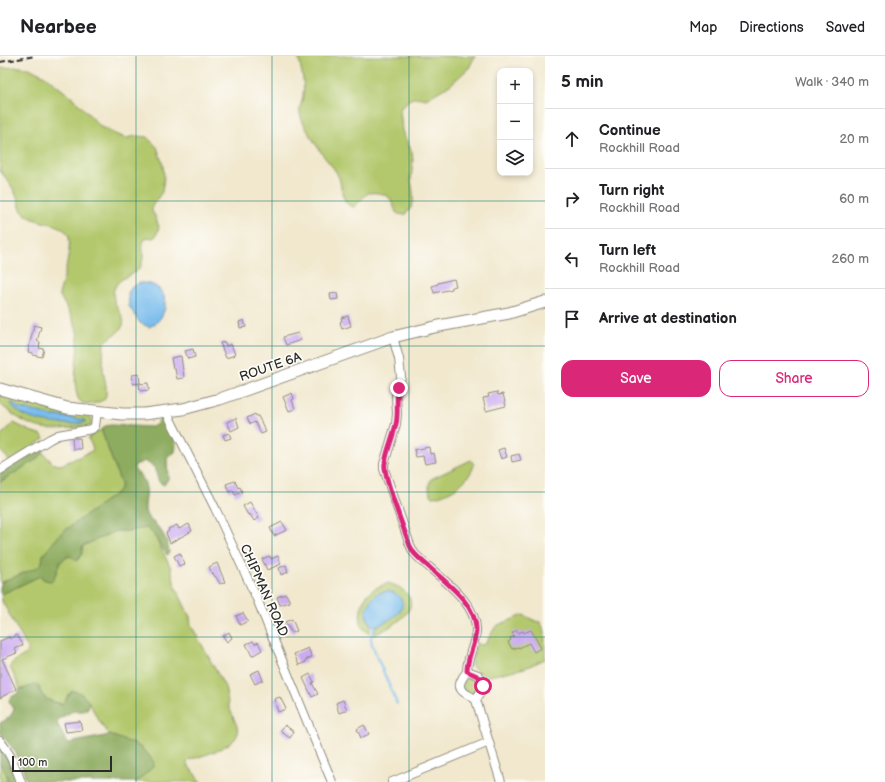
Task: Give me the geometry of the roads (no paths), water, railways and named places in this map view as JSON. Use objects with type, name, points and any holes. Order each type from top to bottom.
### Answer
[{"type":"main road","name":"ROUTE 6A","points":[[0,389],[67,408],[97,412],[144,414],[183,409],[220,399],[394,337],[439,326],[509,313],[545,302]]},
{"type":"street","points":[[394,337],[401,377],[396,396],[398,414],[384,464],[384,470],[410,546],[414,553],[461,597],[472,614],[476,631],[467,665],[467,671],[461,680],[460,687],[463,693],[473,697],[476,700],[501,782]]},
{"type":"street","name":"CHIPMAN ROAD","points":[[166,411],[215,508],[252,587],[332,782]]},
{"type":"street","points":[[0,470],[54,437],[92,429],[95,426],[97,412]]},
{"type":"street","points":[[467,671],[478,675],[482,680],[482,689],[476,700]]},
{"type":"street","points":[[0,741],[11,758],[22,782]]},
{"type":"street","points":[[392,782],[489,742]]},
{"type":"water","points":[[139,283],[150,284],[158,288],[163,294],[165,301],[165,309],[162,316],[157,322],[149,327],[140,323],[129,306],[128,293],[132,287]]},
{"type":"water","points":[[11,403],[15,404],[18,408],[51,416],[85,420],[86,422],[68,424],[45,422],[24,415],[16,410]]},
{"type":"water","points":[[388,591],[399,597],[402,603],[401,609],[396,615],[388,620],[379,625],[371,626],[366,610],[372,599],[378,593]]},
{"type":"waterway","points":[[374,627],[371,638],[372,645],[397,704]]},
{"type":"railway","points":[[0,62],[35,56]]}]
